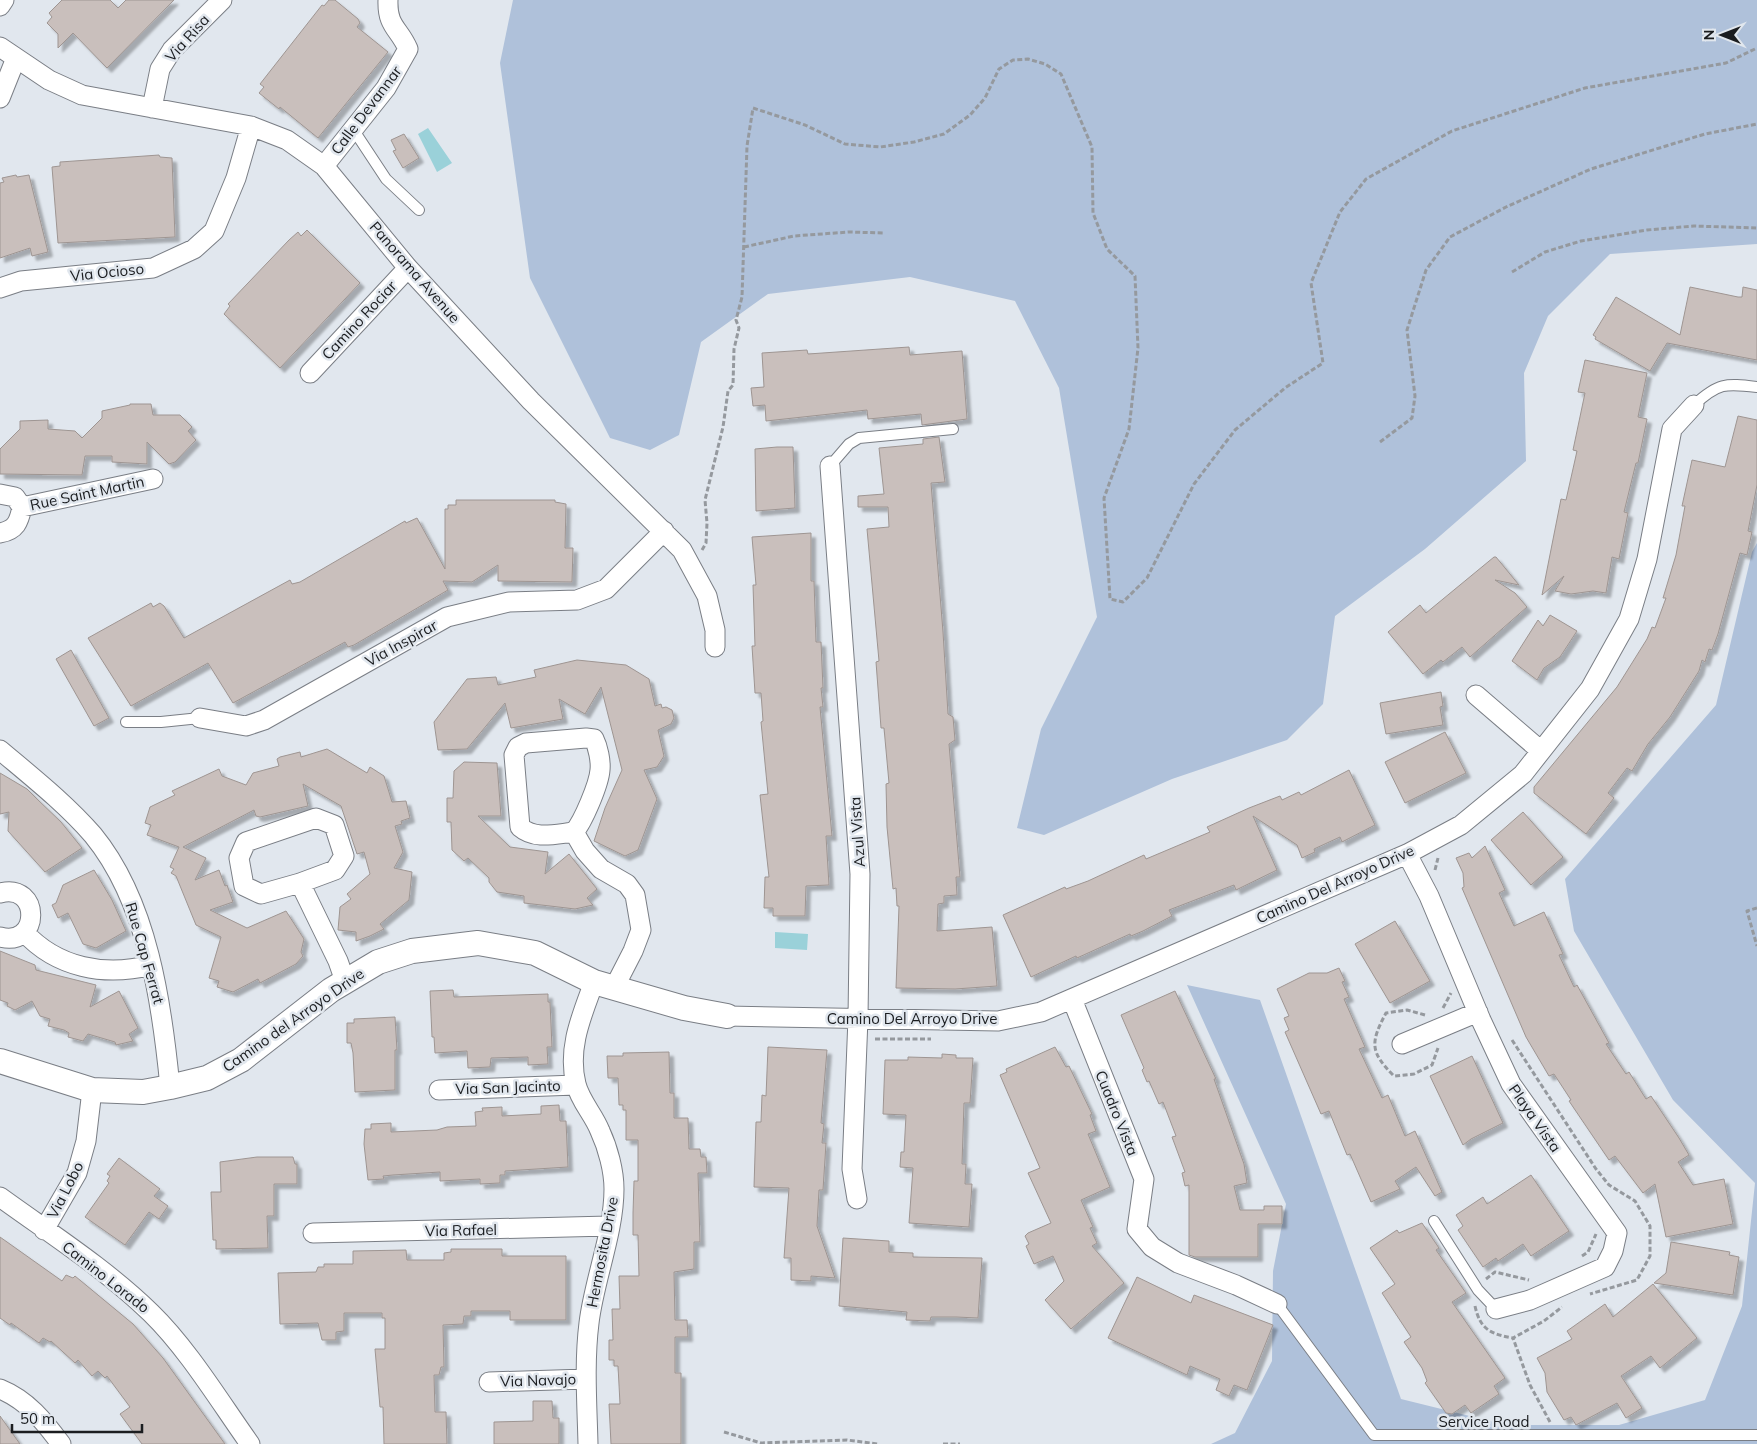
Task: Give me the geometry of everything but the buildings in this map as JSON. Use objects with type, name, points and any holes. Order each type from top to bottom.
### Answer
[{"type":"street","points":[[0,6],[4,0]]},
{"type":"street","name":"Via Risa","points":[[152,108],[160,69],[172,50],[222,0]]},
{"type":"street","name":"Calle Devannar","points":[[324,166],[386,88],[408,49],[404,40],[392,28],[387,11],[388,0]]},
{"type":"street","name":"Panorama Avenue","points":[[0,47],[49,80],[82,95],[251,126],[287,140],[324,166],[408,268],[531,401],[682,550],[708,596],[715,630],[715,647]]},
{"type":"street","points":[[0,98],[16,58]]},
{"type":"street","name":"Via Ocioso","points":[[0,288],[21,281],[152,268],[194,249],[214,230],[236,178],[251,126]]},
{"type":"street","name":"Camino Rociar","points":[[310,373],[408,268]]},
{"type":"street","name":"Camino Del Arroyo Drive","points":[[727,1016],[998,1021],[1041,1012],[1407,854],[1461,825],[1523,774],[1590,688],[1628,619],[1647,559],[1672,429],[1694,405]]},
{"type":"street","name":"Azul Vista","points":[[830,466],[860,874],[858,1018],[852,1169],[857,1199]]},
{"type":"street","name":"Rue Saint Martin","points":[[22,507],[152,479]]},
{"type":"street","name":"Rue Saint Martin","points":[[0,494],[15,497],[22,507],[19,522],[12,530],[0,533]]},
{"type":"street","name":"Via Inspirar","points":[[200,718],[246,726],[264,720],[447,617],[509,602],[577,600],[606,589],[664,531]]},
{"type":"street","points":[[1476,695],[1542,751]]},
{"type":"street","points":[[594,739],[600,770],[582,823],[574,832],[535,836],[526,832],[520,826],[514,755],[518,747],[526,742],[594,739]]},
{"type":"street","name":"Rue Cap Ferrat","points":[[0,750],[58,798],[94,836],[122,882],[136,913],[163,1015],[170,1087]]},
{"type":"street","points":[[316,818],[334,825],[344,856],[335,870],[300,884],[261,894],[244,886],[239,858],[246,842],[316,818]]},
{"type":"street","name":"Hermosita Drive","points":[[574,832],[585,851],[601,869],[627,884],[635,895],[641,930],[633,951],[604,985],[576,1031],[573,1056],[576,1085],[600,1130],[610,1159],[614,1189],[609,1226],[589,1324],[586,1379],[588,1444]]},
{"type":"street","name":"Playa Vista","points":[[1407,854],[1429,896],[1472,1014],[1511,1084],[1617,1233],[1614,1251],[1605,1266],[1530,1300],[1496,1309]]},
{"type":"street","points":[[300,884],[338,961],[345,980]]},
{"type":"street","points":[[0,893],[14,892],[26,899],[30,905],[31,920],[24,932],[10,938],[0,937]]},
{"type":"street","points":[[24,932],[39,948],[64,961],[93,968],[127,971],[151,965]]},
{"type":"street","name":"Camino del Arroyo Drive","points":[[0,1062],[92,1090],[143,1092],[207,1078],[241,1060],[345,980],[378,962],[412,951],[478,943],[535,953],[604,985],[684,1008],[727,1016]]},
{"type":"street","name":"Cuadro Vista","points":[[1072,999],[1144,1179],[1137,1229],[1152,1247],[1178,1263],[1277,1304]]},
{"type":"street","points":[[1402,1044],[1472,1014]]},
{"type":"street","name":"Via San Jacinto","points":[[439,1090],[576,1085]]},
{"type":"street","name":"Via Lobo","points":[[44,1230],[77,1173],[86,1141],[92,1090]]},
{"type":"street","name":"Camino Lorado","points":[[0,1197],[108,1276],[152,1314],[192,1362],[250,1444]]},
{"type":"street","name":"Via Rafael","points":[[313,1233],[609,1226]]},
{"type":"street","name":"Via Navajo","points":[[489,1382],[586,1379]]},
{"type":"street","points":[[0,1389],[14,1394],[41,1416],[61,1444]]},
{"type":"lane","points":[[353,129],[386,179],[420,210]]},
{"type":"lane","points":[[1694,405],[1708,392],[1723,385],[1757,387]]},
{"type":"lane","points":[[830,466],[849,444],[859,438],[953,429]]},
{"type":"lane","name":"Via Inspirar","points":[[126,722],[162,722],[200,718]]},
{"type":"lane","points":[[1434,1221],[1478,1290],[1496,1309]]},
{"type":"lane","name":"Service Road","points":[[1277,1304],[1374,1435],[1757,1435]]},
{"type":"path","points":[[693,569],[706,543],[705,500],[723,427],[728,391],[733,385],[734,349],[739,328],[736,320],[742,297],[747,146],[753,108],[805,125],[845,144],[880,147],[914,142],[944,134],[970,115],[985,98],[999,69],[1013,60],[1028,59],[1045,64],[1061,74],[1092,147],[1093,213],[1107,249],[1135,276],[1138,348],[1129,429],[1104,498],[1110,599],[1123,602],[1147,578],[1194,484],[1235,430],[1285,388],[1323,363],[1311,283],[1340,212],[1366,179],[1452,131],[1585,88],[1726,63],[1757,48]]},
{"type":"path","points":[[1380,442],[1412,418],[1415,396],[1407,330],[1426,270],[1450,237],[1506,207],[1591,169],[1705,134],[1757,124]]},
{"type":"path","points":[[1512,272],[1545,252],[1581,241],[1628,233],[1694,226],[1757,228]]},
{"type":"path","points":[[744,247],[794,236],[849,232],[885,233]]},
{"type":"path","points":[[1757,908],[1747,911],[1757,946]]},
{"type":"path","points":[[1454,987],[1472,1014]]},
{"type":"path","points":[[1580,1257],[1588,1252],[1597,1232]]},
{"type":"path","points":[[1513,1338],[1494,1334],[1478,1321],[1474,1304],[1479,1284],[1495,1272],[1533,1281]]},
{"type":"path","points":[[724,1432],[761,1443],[847,1440],[878,1444]]},
{"type":"path","points":[[942,1444],[960,1444]]},
{"type":"shaded area","points":[[513,0],[1757,0],[1757,244],[1610,254],[1548,316],[1524,373],[1526,461],[1425,549],[1335,616],[1323,704],[1287,740],[1172,779],[1044,835],[1017,828],[1041,729],[1097,617],[1059,388],[1015,301],[910,277],[768,294],[701,342],[679,435],[650,450],[610,438],[530,278],[500,63]]},
{"type":"shaded area","points":[[428,128],[452,163],[437,172],[418,134]]},
{"type":"shaded area","points":[[1757,543],[1757,1444],[1211,1444],[1235,1433],[1272,1361],[1273,1271],[1286,1204],[1187,985],[1260,1000],[1401,1399],[1506,1425],[1619,1425],[1705,1400],[1742,1306],[1755,1183],[1673,1100],[1574,931],[1565,879],[1716,705],[1752,552]]},
{"type":"shaded area","points":[[775,932],[808,934],[807,950],[775,948]]}]
